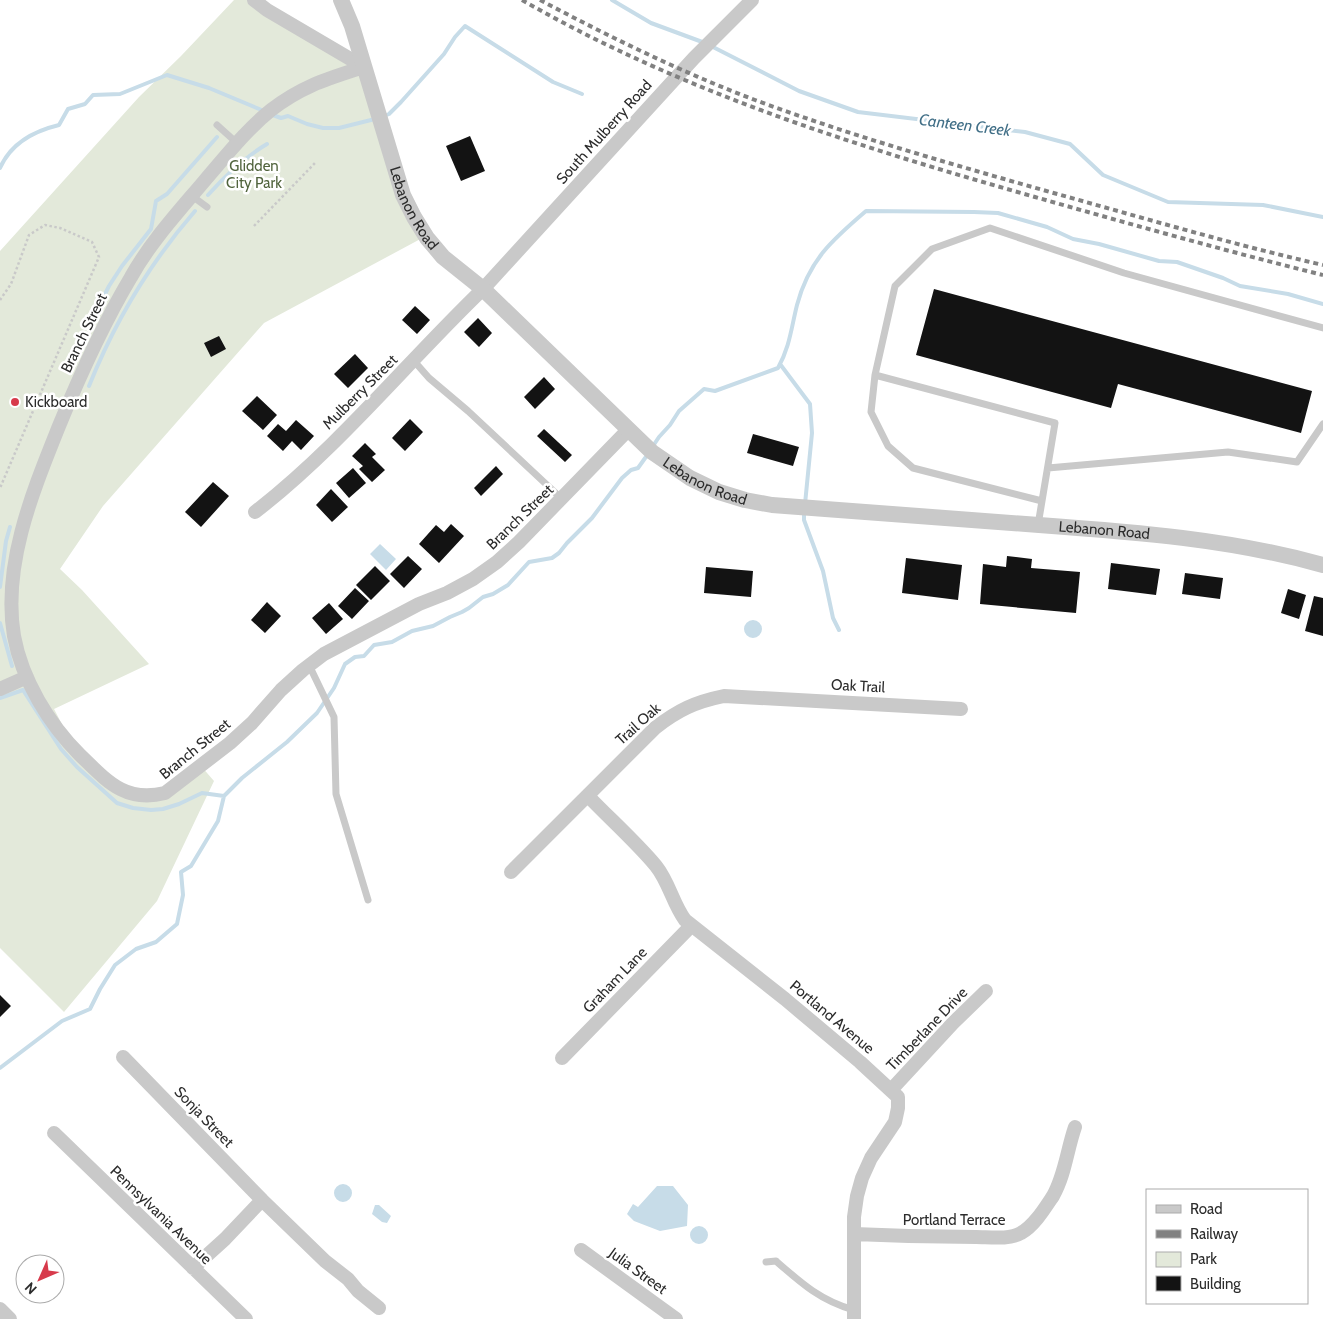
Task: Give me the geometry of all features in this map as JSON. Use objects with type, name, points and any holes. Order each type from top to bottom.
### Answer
[{"type":"street","points":[[254,0],[267,10],[364,67]]},
{"type":"street","name":"Lebanon Road","points":[[341,0],[352,26],[396,175],[414,217],[427,238],[443,257],[483,289],[652,452],[690,478],[719,492],[772,506],[1191,538],[1256,549],[1323,565]]},
{"type":"street","name":"South Mulberry Road","points":[[483,289],[694,58],[752,0]]},
{"type":"street","name":"Branch Street","points":[[364,67],[316,82],[294,94],[270,111],[246,133],[156,240],[131,275],[73,391],[48,454],[25,521],[17,552],[13,580],[12,612],[14,636],[19,655],[27,677],[56,726],[75,749],[116,788],[129,794],[140,796],[165,793],[230,743],[252,723],[281,690],[324,654],[473,578],[497,562],[520,542],[628,430]]},
{"type":"street","name":"Mulberry Street","points":[[254,512],[307,468],[414,361],[445,325],[483,289]]},
{"type":"street","points":[[0,689],[27,677]]},
{"type":"street","name":"Trail Oak","points":[[588,796],[655,728],[673,714],[704,700],[724,696],[753,698]]},
{"type":"street","name":"Oak Trail","points":[[753,698],[961,709]]},
{"type":"street","points":[[512,872],[588,796]]},
{"type":"street","name":"Portland Avenue","points":[[588,796],[656,866],[666,882],[677,909],[691,926],[785,999],[891,1090]]},
{"type":"street","name":"Graham Lane","points":[[562,1058],[691,926]]},
{"type":"street","name":"Timberlane Drive","points":[[891,1090],[953,1023],[986,991]]},
{"type":"street","name":"Sonja Street","points":[[123,1057],[324,1261],[337,1269],[358,1291],[379,1308]]},
{"type":"street","points":[[854,1314],[854,1217],[857,1196],[862,1178],[871,1158],[895,1122],[898,1096],[891,1090]]},
{"type":"street","name":"Portland Terrace","points":[[854,1234],[990,1237],[1013,1236],[1022,1233],[1043,1211],[1054,1194],[1062,1176],[1075,1127]]},
{"type":"street","name":"Pennsylvania Avenue","points":[[54,1133],[246,1319]]},
{"type":"street","points":[[193,1268],[262,1200]]},
{"type":"street","name":"Julia Street","points":[[581,1250],[676,1319]]},
{"type":"lane","points":[[217,126],[237,144]]},
{"type":"lane","points":[[192,196],[208,207]]},
{"type":"lane","points":[[1042,500],[913,468],[888,446],[871,412],[875,375],[895,286],[932,250],[990,228],[1124,273],[1323,328]]},
{"type":"lane","points":[[414,361],[429,378],[468,411],[562,499]]},
{"type":"lane","points":[[875,375],[1055,424],[1038,525]]},
{"type":"lane","points":[[1048,468],[1228,452],[1297,462],[1323,424]]},
{"type":"lane","points":[[309,666],[334,717],[336,794],[368,900]]},
{"type":"lane","points":[[766,1262],[776,1262],[815,1294],[854,1314]]},
{"type":"path","points":[[254,226],[315,163]]},
{"type":"path","points":[[0,300],[11,284],[29,235],[45,225],[60,228],[92,242],[99,257],[0,488]]},
{"type":"green space","name":"Glidden City Park","points":[[234,0],[257,0],[364,67],[426,236],[264,323],[103,506],[60,569],[82,590],[149,664],[54,709],[75,749],[124,792],[152,796],[201,766],[214,781],[157,901],[64,1012],[0,948],[0,251],[139,97]]},
{"type":"water","points":[[380,544],[396,559],[386,570],[370,554]]},
{"type":"water","points":[[749,620],[757,620],[762,625],[760,636],[749,638],[744,633],[744,625]]},
{"type":"water","points":[[343,1184],[349,1187],[352,1193],[349,1199],[343,1202],[337,1199],[334,1193],[337,1187]]},
{"type":"water","points":[[657,1186],[673,1186],[688,1205],[687,1226],[660,1231],[634,1221],[627,1214],[633,1204],[638,1207]]},
{"type":"water","points":[[375,1205],[379,1205],[391,1216],[387,1223],[382,1222],[372,1214]]},
{"type":"water","points":[[699,1226],[707,1231],[708,1235],[703,1243],[699,1244],[691,1239],[690,1235],[695,1227]]},
{"type":"building","points":[[470,136],[485,171],[461,181],[446,146]]},
{"type":"building","points":[[934,289],[1312,391],[1301,433],[1118,384],[1111,408],[916,355]]},
{"type":"building","points":[[415,306],[430,320],[417,334],[402,320]]},
{"type":"building","points":[[478,318],[492,333],[479,347],[464,332]]},
{"type":"building","points":[[219,336],[226,349],[211,357],[204,343]]},
{"type":"building","points":[[355,354],[368,368],[348,388],[334,374]]},
{"type":"building","points":[[544,377],[555,389],[535,409],[524,397]]},
{"type":"building","points":[[257,396],[277,415],[263,430],[242,411]]},
{"type":"building","points":[[410,419],[423,432],[405,451],[392,438]]},
{"type":"building","points":[[296,420],[314,436],[301,450],[292,441],[283,451],[267,436],[278,424],[286,431]]},
{"type":"building","points":[[544,429],[572,455],[565,462],[537,436]]},
{"type":"building","points":[[753,434],[799,447],[793,466],[747,453]]},
{"type":"building","points":[[365,443],[376,454],[372,457],[385,470],[372,482],[359,469],[363,466],[352,456]]},
{"type":"building","points":[[496,466],[503,474],[481,496],[474,488]]},
{"type":"building","points":[[353,468],[366,483],[349,498],[336,483]]},
{"type":"building","points":[[213,482],[229,496],[201,527],[185,512]]},
{"type":"building","points":[[331,489],[348,507],[332,522],[316,505]]},
{"type":"building","points":[[451,524],[464,536],[439,563],[419,544],[436,525],[444,532]]},
{"type":"building","points":[[408,556],[422,569],[404,588],[390,574]]},
{"type":"building","points":[[1007,556],[1032,559],[1031,568],[1080,572],[1076,613],[980,604],[983,564],[1006,567]]},
{"type":"building","points":[[906,558],[962,565],[958,600],[902,593]]},
{"type":"building","points":[[1111,563],[1160,569],[1156,595],[1108,589]]},
{"type":"building","points":[[375,566],[390,581],[371,600],[356,585]]},
{"type":"building","points":[[706,567],[753,571],[751,597],[704,593]]},
{"type":"building","points":[[1185,573],[1223,578],[1220,599],[1182,594]]},
{"type":"building","points":[[355,588],[369,601],[352,619],[338,606]]},
{"type":"building","points":[[1288,589],[1306,595],[1299,619],[1281,613]]},
{"type":"building","points":[[1314,596],[1323,598],[1323,636],[1305,631]]},
{"type":"building","points":[[267,602],[281,616],[265,633],[251,620]]},
{"type":"building","points":[[329,603],[343,619],[326,634],[312,618]]},
{"type":"building","points":[[0,995],[11,1006],[0,1017]]},
{"type":"waterway","name":"Canteen Creek","points":[[612,0],[651,23],[705,43]]},
{"type":"waterway","points":[[384,116],[389,114],[401,102],[444,54],[465,26],[553,82],[582,94]]},
{"type":"waterway","name":"Canteen Creek","points":[[711,46],[799,91],[858,112],[1025,132],[1070,144],[1103,175],[1168,202],[1263,205],[1323,217]]},
{"type":"waterway","points":[[0,168],[10,152],[24,139],[59,125],[68,109],[85,104],[93,95],[120,94],[167,75],[209,88],[264,111]]},
{"type":"waterway","points":[[270,114],[281,118],[288,116],[323,128],[339,128],[375,119]]},
{"type":"waterway","points":[[100,304],[122,266],[151,229],[156,201],[167,194],[217,137]]},
{"type":"waterway","points":[[208,195],[236,167],[267,144]]},
{"type":"waterway","points":[[89,386],[110,339],[134,294],[178,231],[195,211]]},
{"type":"waterway","points":[[653,446],[679,411],[704,389],[715,391],[778,368],[788,345],[797,305],[808,275],[832,242],[866,211],[998,213],[1047,227],[1073,239],[1099,244],[1159,261],[1177,262],[1240,286],[1288,294],[1323,304]]},
{"type":"waterway","points":[[780,364],[810,404],[812,433],[805,504]]},
{"type":"waterway","points":[[0,1068],[62,1021],[90,1009],[115,965],[136,949],[156,942],[177,924],[183,895],[181,872],[191,866],[218,821],[224,796],[242,778],[287,742],[317,713],[334,688],[345,664],[355,657],[364,656],[374,645],[392,642],[412,631],[433,626],[462,612],[483,597],[493,594],[508,585],[529,562],[552,558],[592,518],[622,478],[631,470],[638,468],[648,454]]},
{"type":"waterway","points":[[804,511],[804,520],[823,571],[833,618],[839,630]]},
{"type":"waterway","points":[[0,587],[6,541],[10,527]]},
{"type":"waterway","points":[[0,623],[12,666]]},
{"type":"waterway","points":[[0,698],[23,690],[61,749],[77,767],[117,803],[133,808],[151,810],[163,809],[179,804],[202,793],[224,796]]},
{"type":"railway","points":[[522,0],[583,33],[645,63],[708,90],[837,137],[968,178],[1214,247],[1323,275]]},
{"type":"railway","points":[[540,0],[619,41],[700,78],[828,126],[1050,192],[1323,265]]},
{"type":"place","name":"Kickboard","points":[[15,402]]}]
